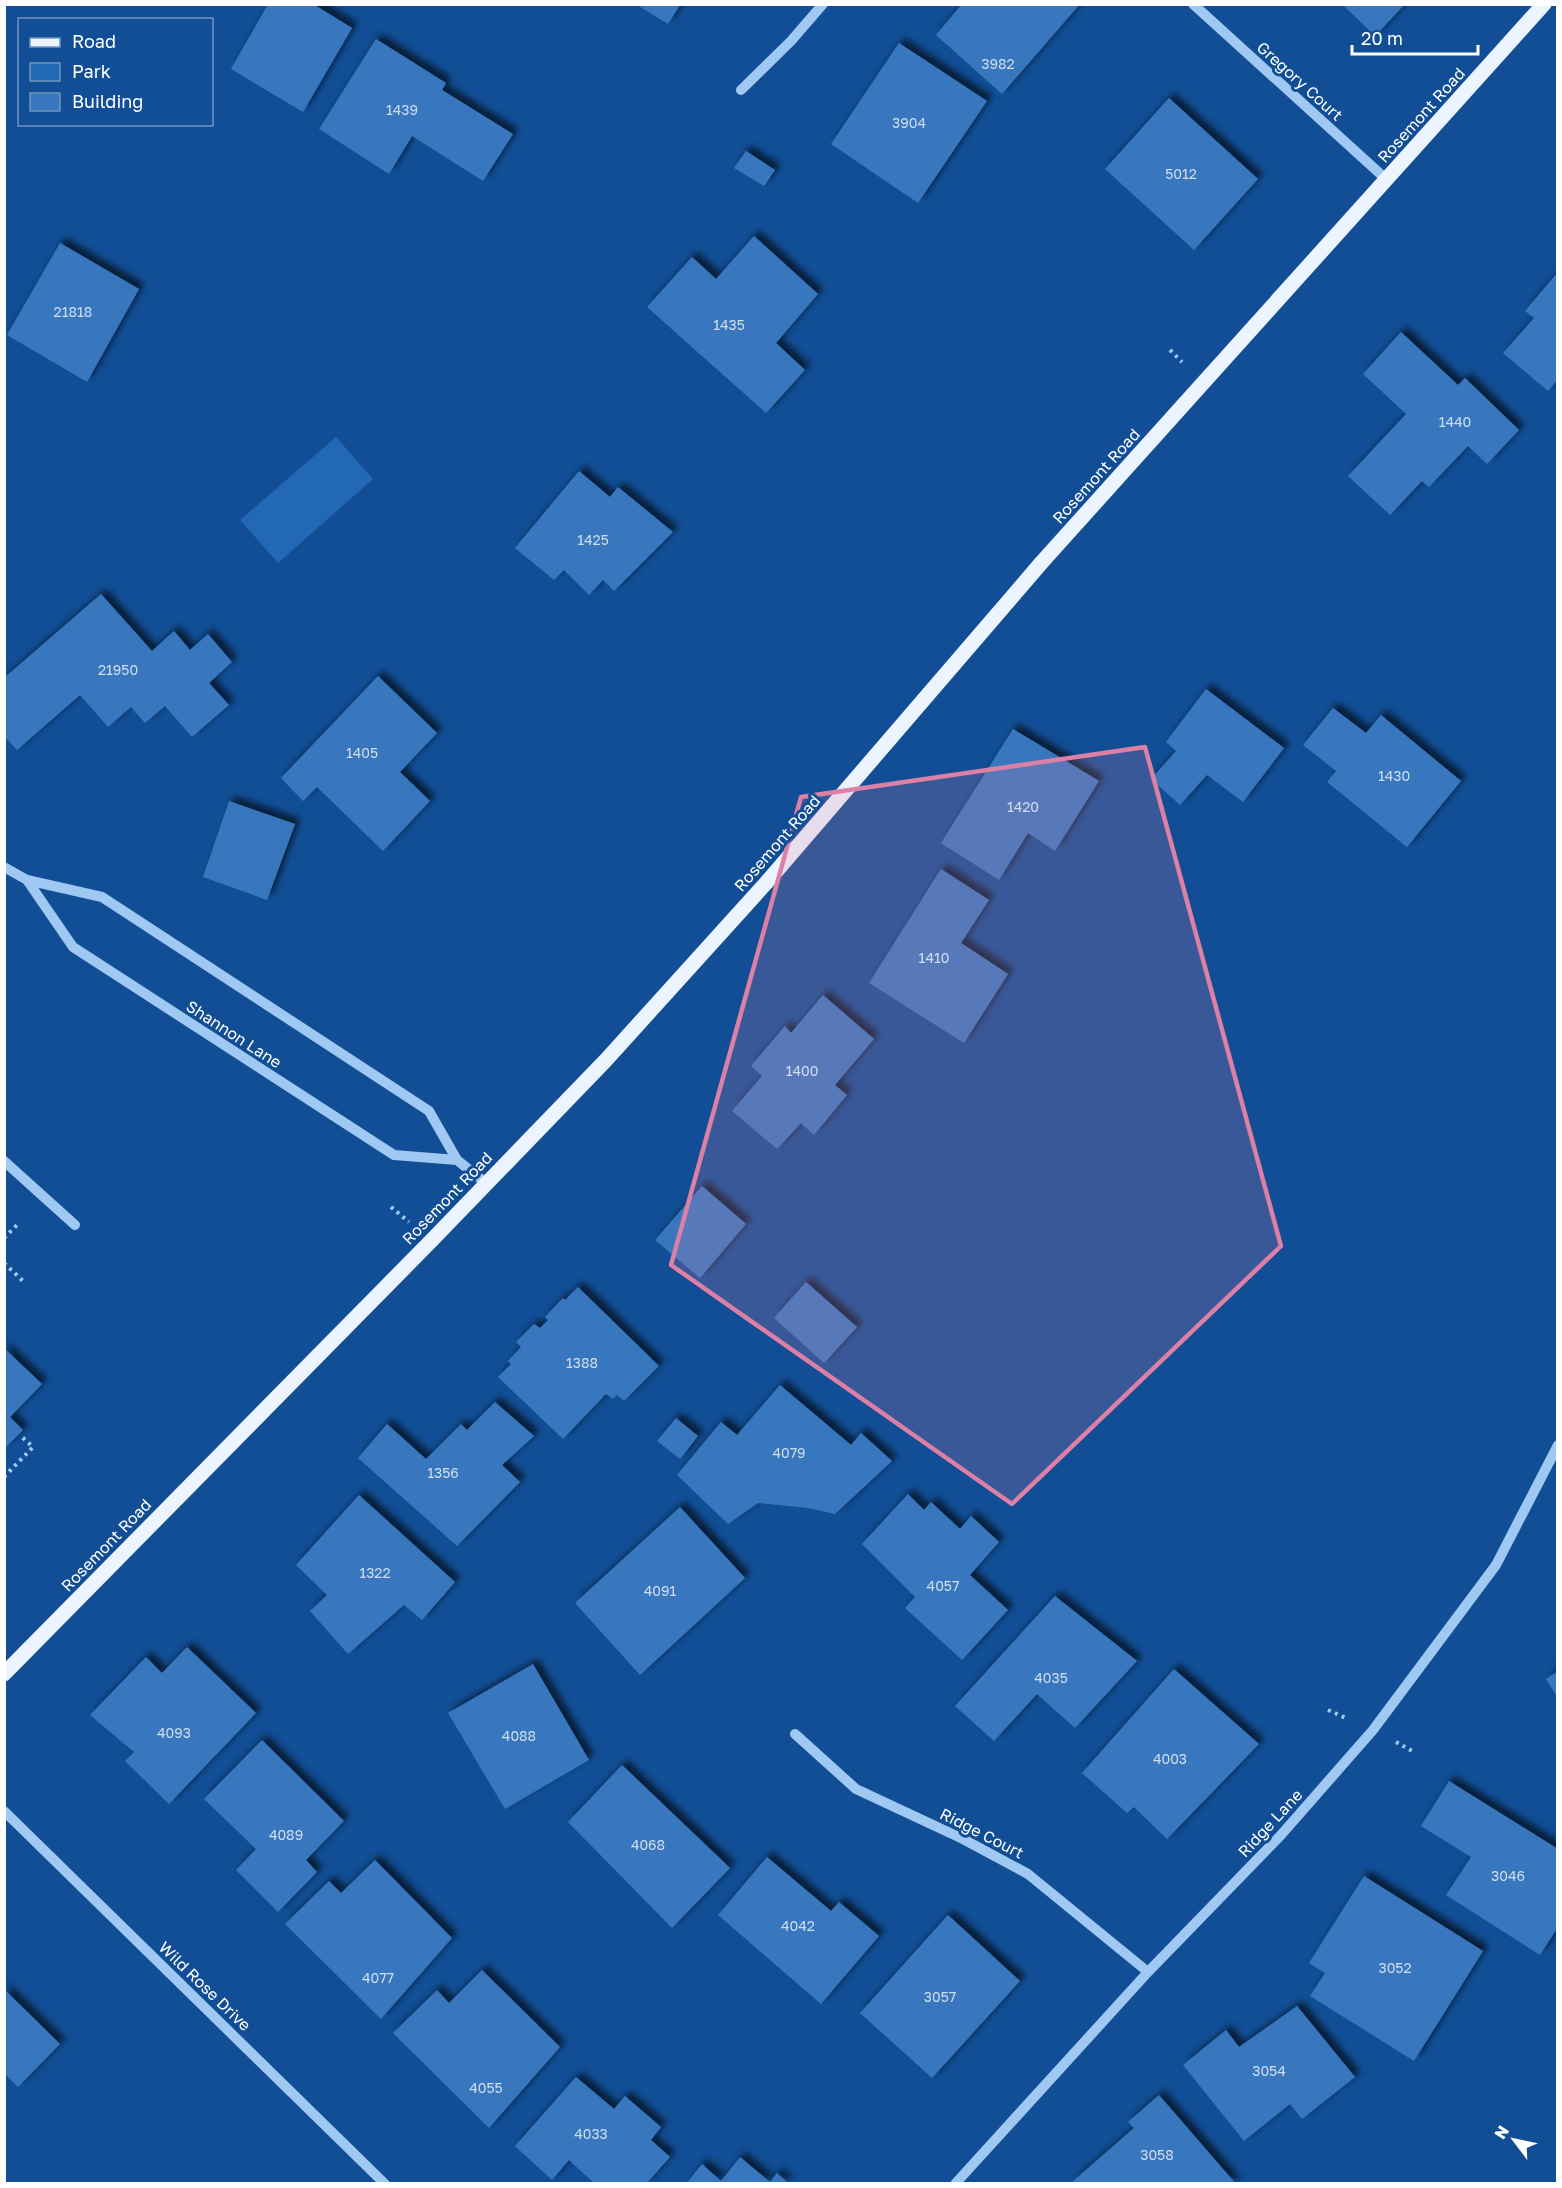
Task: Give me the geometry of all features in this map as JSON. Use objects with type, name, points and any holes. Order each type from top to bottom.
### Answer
[{"type":"main road","name":"Rosemont Road","points":[[4,1674],[487,1184],[606,1060],[896,734],[1042,562],[1544,4]]},
{"type":"street","points":[[741,90],[791,41],[823,4]]},
{"type":"street","name":"Gregory Court","points":[[1193,4],[1387,180]]},
{"type":"street","name":"Shannon Lane","points":[[4,867],[27,880],[102,897],[152,929],[429,1111],[458,1161],[487,1184]]},
{"type":"street","name":"Shannon Lane","points":[[27,880],[73,947],[83,954],[394,1155],[458,1161]]},
{"type":"street","points":[[4,1161],[75,1225]]},
{"type":"street","name":"Ridge Lane","points":[[955,2184],[1148,1972],[1281,1835],[1373,1730],[1496,1565],[1557,1445]]},
{"type":"street","name":"Ridge Court","points":[[795,1734],[856,1789],[963,1839],[1028,1874],[1148,1972]]},
{"type":"street","name":"Wild Rose Drive","points":[[4,1810],[385,2184]]},
{"type":"path","points":[[4,1238],[19,1223]]},
{"type":"path","points":[[4,1263],[23,1281]]},
{"type":"path","points":[[4,1477],[33,1447],[22,1437]]},
{"type":"highlighted area","points":[[1145,747],[1281,1246],[1012,1504],[671,1265],[801,797]]},
{"type":"green space","points":[[336,437],[373,479],[278,563],[240,520]]},
{"type":"building","points":[[268,4],[313,4],[352,28],[303,112],[231,69]]},
{"type":"building","points":[[962,4],[1080,4],[1002,94],[936,35]]},
{"type":"building","points":[[1342,4],[1405,4],[1375,36]]},
{"type":"building","points":[[637,5],[680,5],[668,24]]},
{"type":"building","points":[[376,39],[446,83],[442,90],[513,134],[483,181],[412,136],[389,174],[319,129]]},
{"type":"building","points":[[899,43],[987,101],[918,203],[831,144]]},
{"type":"building","points":[[1169,98],[1258,179],[1194,250],[1105,169]]},
{"type":"building","points":[[746,151],[775,170],[764,186],[734,168]]},
{"type":"building","points":[[754,236],[818,294],[776,343],[805,370],[766,413],[647,307],[692,257],[716,279]]},
{"type":"building","points":[[60,243],[139,289],[87,382],[7,335]]},
{"type":"building","points":[[1558,272],[1558,379],[1548,391],[1503,353],[1534,318],[1525,311]]},
{"type":"building","points":[[1401,332],[1458,385],[1465,378],[1519,430],[1487,464],[1468,446],[1429,487],[1422,481],[1390,515],[1348,476],[1406,414],[1363,374]]},
{"type":"building","points":[[579,471],[610,497],[618,487],[673,532],[614,591],[603,580],[589,595],[564,570],[554,580],[515,548]]},
{"type":"building","points":[[101,594],[152,651],[174,631],[190,650],[208,634],[232,662],[209,683],[229,705],[192,737],[165,706],[145,723],[131,707],[108,727],[80,695],[17,750],[4,736],[4,678]]},
{"type":"building","points":[[378,676],[437,733],[400,772],[430,801],[383,851],[317,787],[303,801],[281,778]]},
{"type":"building","points":[[1206,689],[1284,748],[1243,802],[1207,775],[1180,805],[1151,779],[1176,751],[1166,742]]},
{"type":"building","points":[[1333,708],[1366,733],[1381,715],[1461,781],[1407,847],[1327,782],[1336,771],[1303,745]]},
{"type":"building","points":[[1013,729],[1099,781],[1055,851],[1028,833],[999,880],[941,843]]},
{"type":"building","points":[[229,801],[295,824],[267,900],[203,877]]},
{"type":"building","points":[[941,869],[989,900],[961,943],[1008,974],[964,1043],[869,983]]},
{"type":"building","points":[[823,995],[874,1039],[835,1085],[847,1095],[814,1135],[801,1123],[777,1149],[732,1111],[762,1076],[751,1066],[785,1026],[791,1033]]},
{"type":"building","points":[[702,1186],[746,1224],[700,1278],[655,1240]]},
{"type":"building","points":[[806,1282],[857,1327],[824,1363],[774,1318]]},
{"type":"building","points":[[578,1287],[659,1366],[624,1401],[617,1395],[613,1399],[606,1394],[563,1439],[498,1377],[511,1364],[508,1361],[521,1347],[516,1342],[534,1324],[540,1328],[548,1320],[545,1317],[563,1298],[565,1300]]},
{"type":"building","points":[[4,1348],[42,1384],[10,1417],[23,1430],[4,1449]]},
{"type":"building","points":[[780,1385],[851,1445],[861,1433],[892,1461],[835,1514],[808,1508],[758,1503],[728,1524],[677,1475],[721,1422],[737,1435]]},
{"type":"building","points":[[495,1402],[534,1436],[502,1465],[520,1482],[457,1546],[358,1458],[387,1424],[426,1459],[461,1424],[467,1430]]},
{"type":"building","points":[[676,1418],[698,1436],[680,1459],[657,1441]]},
{"type":"building","points":[[908,1494],[924,1510],[931,1502],[960,1529],[971,1516],[999,1542],[970,1575],[1008,1610],[962,1660],[905,1608],[915,1597],[862,1544]]},
{"type":"building","points":[[359,1495],[455,1582],[422,1620],[404,1605],[348,1654],[310,1611],[327,1595],[296,1565]]},
{"type":"building","points":[[680,1507],[745,1578],[640,1675],[575,1603]]},
{"type":"building","points":[[1055,1596],[1137,1661],[1075,1728],[1037,1694],[994,1741],[955,1706]]},
{"type":"building","points":[[187,1647],[256,1713],[169,1804],[125,1761],[134,1752],[90,1715],[146,1657],[162,1673]]},
{"type":"building","points":[[533,1664],[589,1760],[505,1809],[448,1713]]},
{"type":"building","points":[[1174,1669],[1259,1744],[1167,1839],[1134,1807],[1127,1813],[1082,1773]]},
{"type":"building","points":[[1558,1671],[1558,1698],[1546,1679]]},
{"type":"building","points":[[262,1740],[344,1821],[306,1860],[317,1872],[278,1912],[236,1870],[256,1849],[204,1799]]},
{"type":"building","points":[[622,1765],[730,1868],[672,1928],[568,1822]]},
{"type":"building","points":[[1449,1781],[1558,1849],[1558,1927],[1540,1955],[1446,1895],[1471,1857],[1421,1826]]},
{"type":"building","points":[[767,1857],[831,1911],[839,1902],[879,1936],[821,2004],[718,1915]]},
{"type":"building","points":[[375,1860],[452,1938],[381,2019],[285,1924],[329,1881],[341,1893]]},
{"type":"building","points":[[1364,1876],[1483,1951],[1414,2061],[1310,1996],[1325,1973],[1309,1963]]},
{"type":"building","points":[[948,1915],[1020,1981],[932,2078],[860,2013]]},
{"type":"building","points":[[482,1970],[560,2047],[489,2128],[393,2033],[437,1990],[449,2003]]},
{"type":"building","points":[[4,1989],[60,2044],[18,2087],[4,2073]]},
{"type":"building","points":[[1297,2006],[1355,2077],[1302,2119],[1290,2104],[1244,2141],[1183,2065],[1226,2030],[1239,2047]]},
{"type":"building","points":[[576,2077],[614,2109],[625,2096],[661,2127],[651,2140],[670,2157],[646,2184],[595,2184],[569,2160],[552,2180],[515,2146]]},
{"type":"building","points":[[1159,2095],[1236,2184],[1073,2184],[1072,2182],[1134,2128],[1128,2122]]},
{"type":"building","points":[[740,2157],[770,2182],[777,2173],[789,2184],[686,2184],[702,2164],[721,2181]]}]
